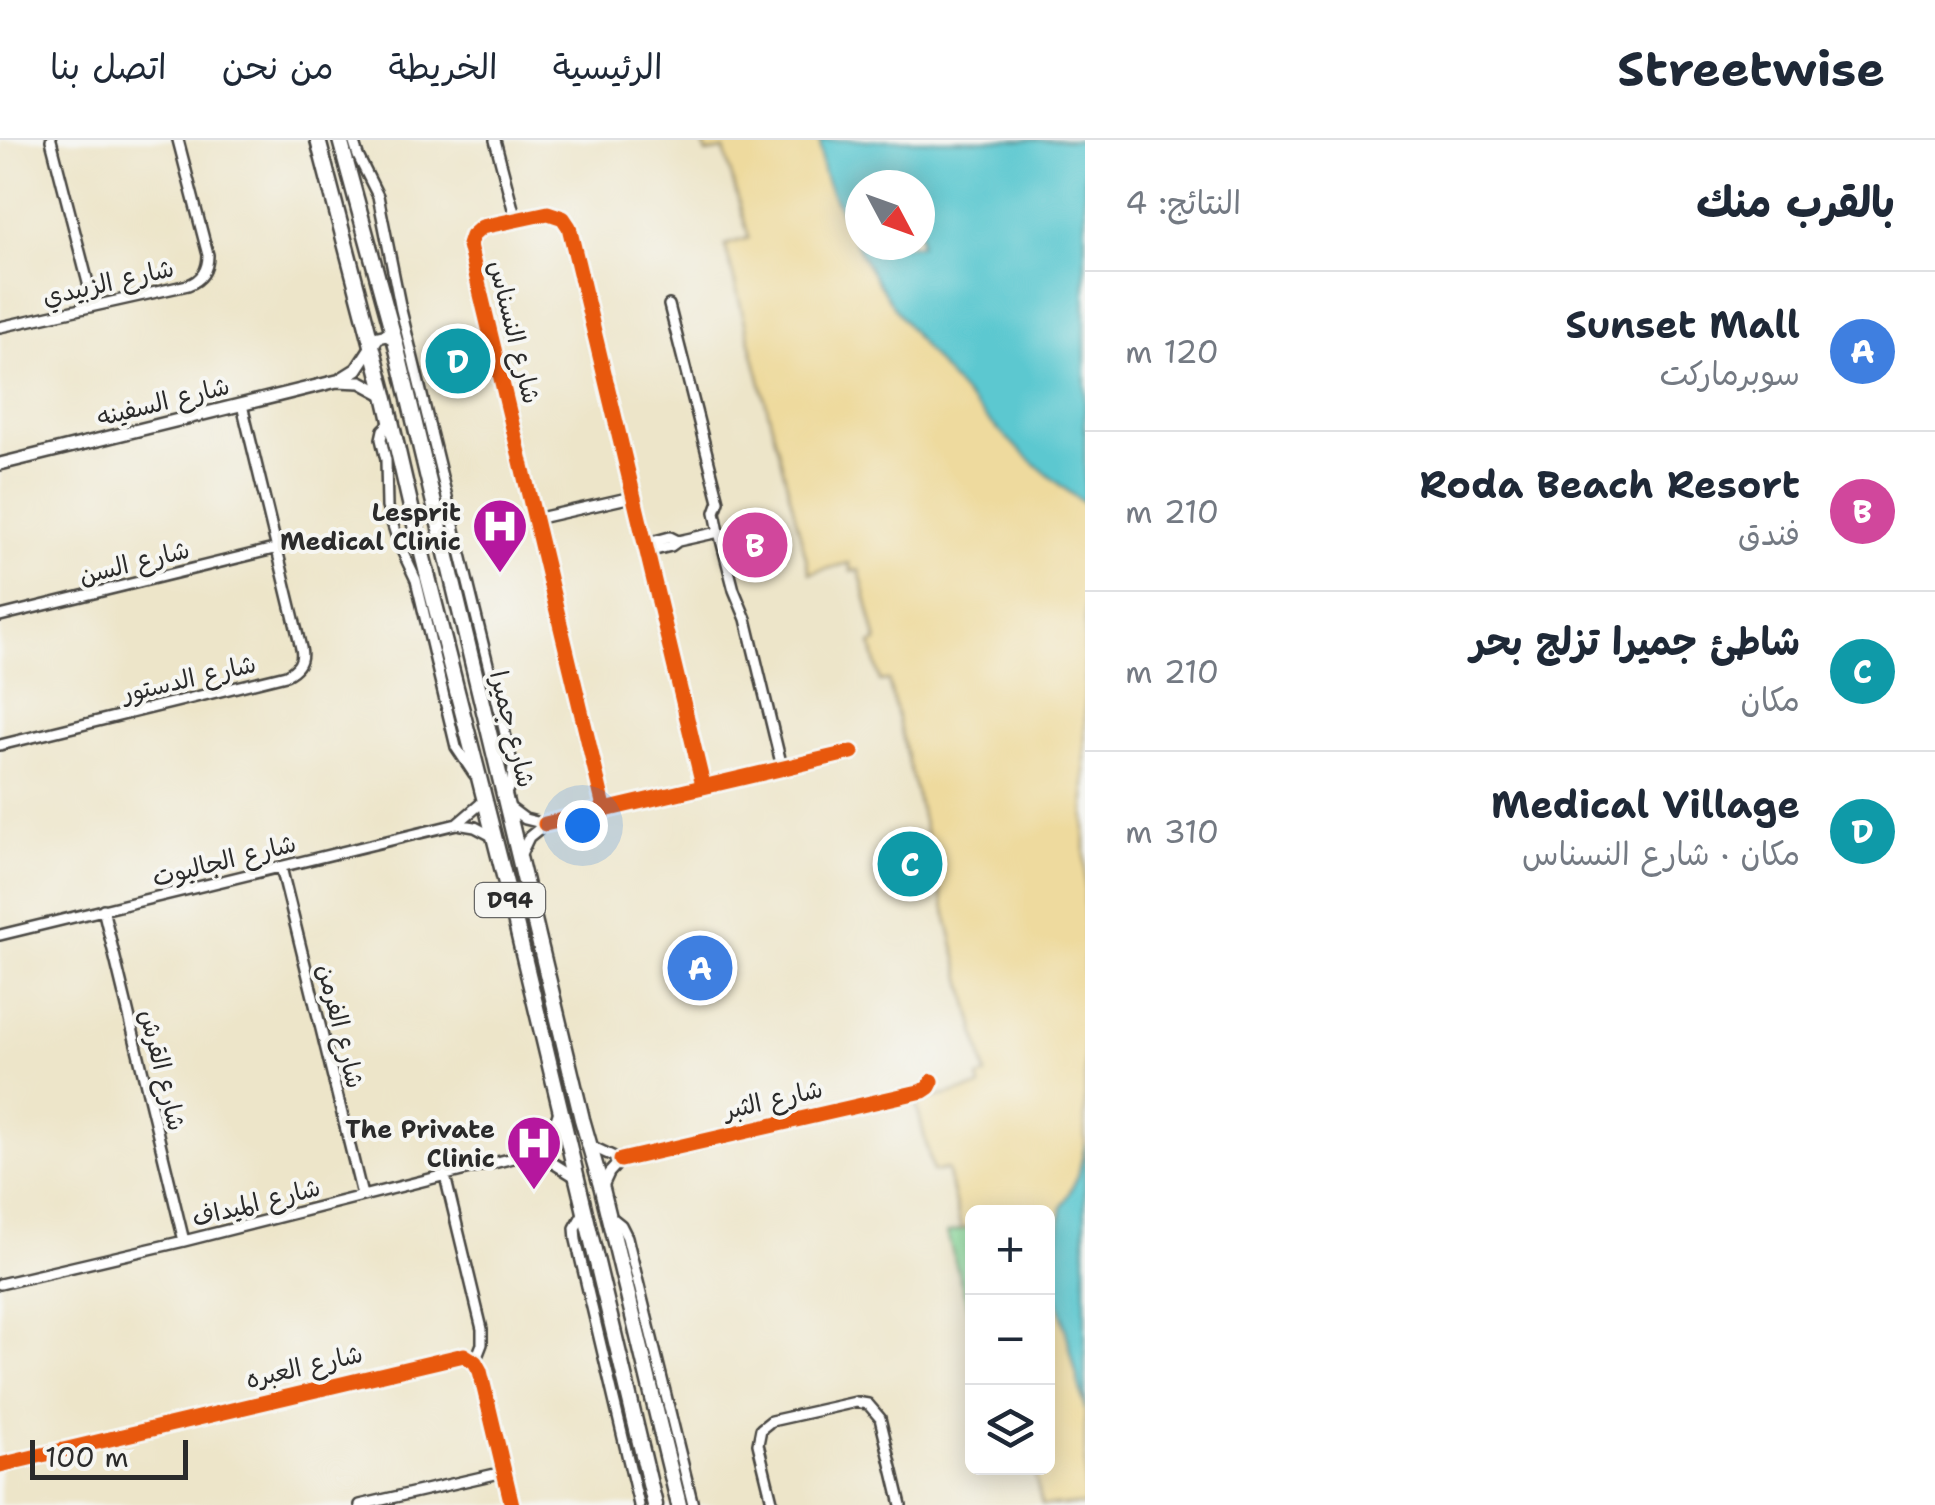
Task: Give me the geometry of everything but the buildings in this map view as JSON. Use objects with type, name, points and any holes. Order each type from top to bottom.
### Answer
[{"type":"main road","name":"شارع جميرا","points":[[318,140],[486,800],[655,1505]]},
{"type":"main road","name":"شارع جميرا","points":[[340,140],[395,340],[679,1505]]},
{"type":"main road","points":[[359,296],[372,300],[381,286]]},
{"type":"main road","points":[[616,1408],[636,1428]]},
{"type":"street","points":[[51,140],[94,306]]},
{"type":"street","name":"شارع الزبيدي","points":[[0,328],[188,285],[204,274],[208,255],[178,140]]},
{"type":"street","points":[[354,140],[378,196],[401,310],[509,748],[514,774],[507,801],[525,819],[545,824],[852,752]]},
{"type":"street","points":[[495,140],[516,220]]},
{"type":"street","name":"شارع النسناس","points":[[606,811],[468,245],[482,227],[554,213],[569,227],[703,786]]},
{"type":"street","points":[[670,305],[719,501],[715,512],[719,532],[735,594],[746,619],[782,768]]},
{"type":"street","points":[[337,381],[357,369],[375,339],[382,336],[395,340]]},
{"type":"street","points":[[337,381],[361,382],[385,395]]},
{"type":"street","name":"شارع السفينه","points":[[0,464],[337,381]]},
{"type":"street","name":"شارع الدستور","points":[[0,744],[295,671],[302,654],[242,405]]},
{"type":"street","points":[[391,422],[383,430],[381,440],[390,518],[416,580],[456,747],[480,779]]},
{"type":"street","points":[[535,520],[632,497]]},
{"type":"street","points":[[646,548],[670,537],[678,541],[719,532]]},
{"type":"street","name":"شارع السن","points":[[0,616],[278,548]]},
{"type":"street","name":"شارع الجالبوت","points":[[0,935],[457,824],[486,800]]},
{"type":"street","points":[[457,824],[494,836]]},
{"type":"street","points":[[520,856],[529,837],[545,824]]},
{"type":"street","name":"شارع الفرمن","points":[[280,867],[362,1195]]},
{"type":"street","name":"شارع القرش","points":[[103,910],[184,1241]]},
{"type":"street","name":"شارع الثبر","points":[[621,1160],[923,1090],[932,1080]]},
{"type":"street","points":[[521,1156],[543,1140],[560,1108]]},
{"type":"street","points":[[590,1145],[621,1160],[602,1189]]},
{"type":"street","points":[[521,1156],[548,1160],[576,1178]]},
{"type":"street","name":"شارع الميداف","points":[[0,1284],[521,1156]]},
{"type":"street","points":[[446,1176],[482,1329],[482,1344],[475,1362],[512,1505]]},
{"type":"street","points":[[584,1212],[575,1228],[576,1240],[638,1505]]},
{"type":"street","points":[[607,1214],[621,1225],[627,1237],[692,1505]]},
{"type":"street","name":"شارع العبره","points":[[0,1466],[452,1357],[464,1355],[475,1362]]},
{"type":"street","points":[[772,1505],[758,1444],[761,1428],[770,1421],[856,1402],[873,1407],[880,1418],[901,1505]]},
{"type":"street","points":[[360,1505],[504,1472]]},
{"type":"green space","points":[[965,1229],[965,1297],[947,1233]]},
{"type":"sand","points":[[703,140],[820,140],[824,173],[845,221],[845,260],[865,260],[918,340],[963,392],[1085,504],[1085,1145],[1078,1176],[1062,1207],[1055,1262],[1055,1205],[965,1205],[965,1228],[961,1229],[947,1169],[933,1172],[916,1102],[980,1087],[978,1078],[986,1075],[888,680],[880,681],[871,644],[877,642],[859,570],[851,571],[849,563],[810,573],[725,245],[749,238],[724,150],[706,153]]},
{"type":"sand","points":[[1055,1286],[1085,1409],[1085,1505],[1042,1505],[1035,1475],[1055,1475]]},
{"type":"water","points":[[820,140],[1085,140],[1085,504],[1014,445],[945,373],[913,334],[865,260],[935,260],[935,170],[845,170],[845,220],[822,167]]},
{"type":"water","points":[[1085,1145],[1085,1409],[1055,1286],[1062,1207],[1078,1176]]},
{"type":"cycle path","points":[[605,811],[469,245],[482,227],[548,213],[563,218],[569,227],[703,785]]},
{"type":"cycle path","points":[[545,824],[852,752]]},
{"type":"cycle path","points":[[621,1160],[923,1091],[932,1081]]},
{"type":"cycle path","points":[[0,1465],[464,1355],[480,1371],[512,1505]]},
{"type":"place","name":"Medical Village","points":[[458,361]]},
{"type":"place","name":"Roda Beach Resort","points":[[755,545]]},
{"type":"place","name":"Lesprit Medical Clinic","points":[[500,575]]},
{"type":"place","name":"شاطئ جميرا تزلج بحر","points":[[910,864]]},
{"type":"place","name":"Sunset Mall","points":[[700,968]]},
{"type":"place","name":"The Private Clinic","points":[[534,1192]]}]
